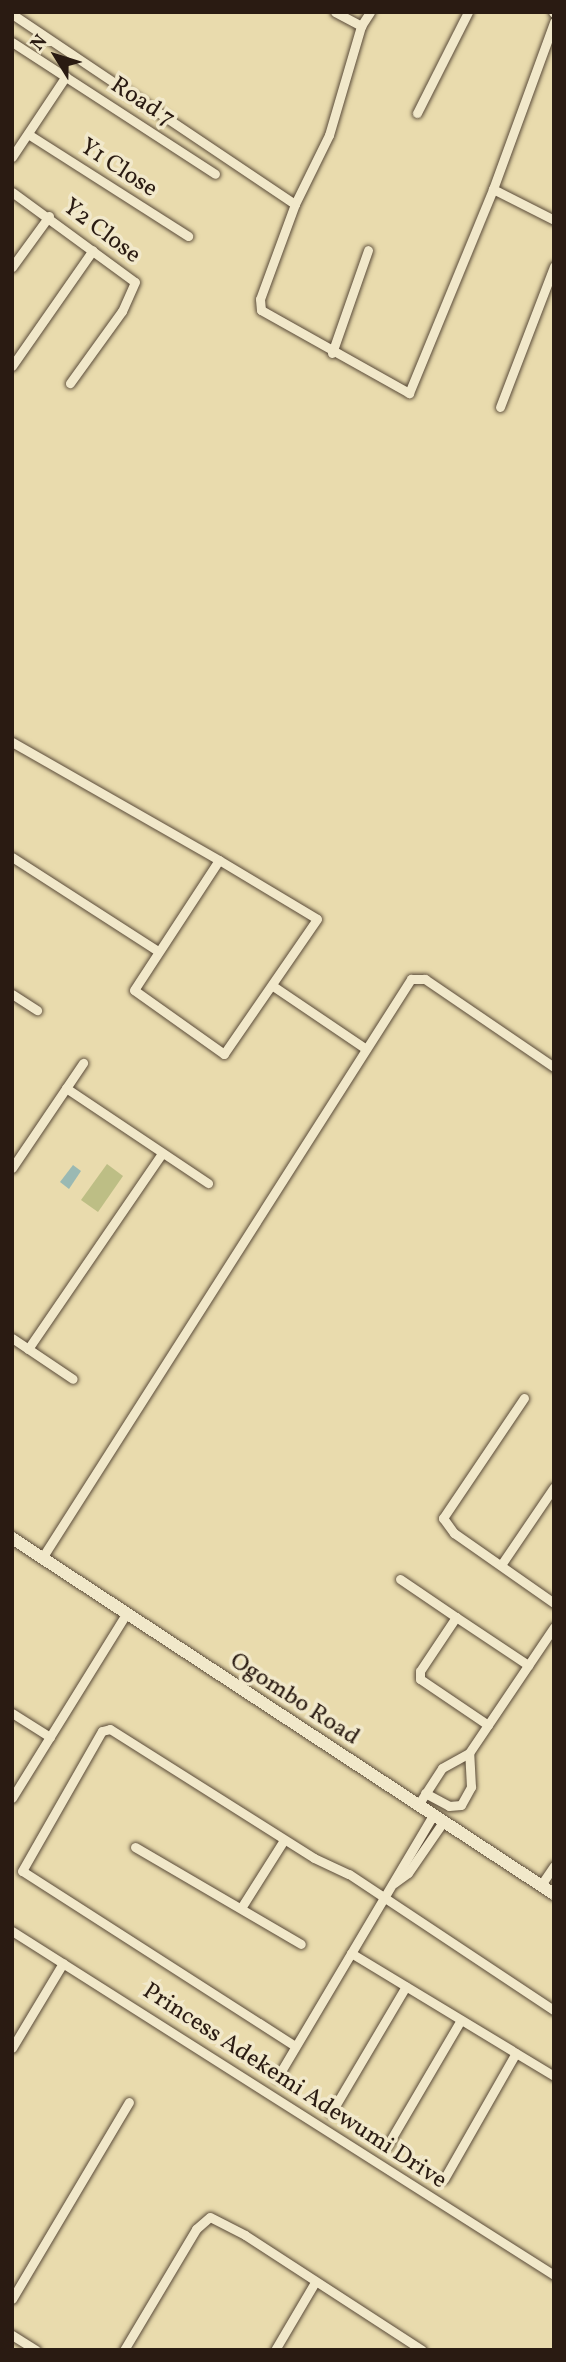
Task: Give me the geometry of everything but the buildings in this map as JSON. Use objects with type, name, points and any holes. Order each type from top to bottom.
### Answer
[{"type":"main road","name":"Ogombo Road","points":[[12,1538],[126,1614],[422,1799],[438,1819],[554,1894]]},
{"type":"street","points":[[335,12],[361,26]]},
{"type":"street","points":[[370,12],[361,26],[329,135],[295,204],[259,306],[268,316],[405,393],[414,389],[493,188],[554,22]]},
{"type":"street","points":[[418,113],[468,12]]},
{"type":"street","points":[[12,14],[295,204]]},
{"type":"street","name":"Road 7","points":[[12,42],[215,174]]},
{"type":"street","points":[[12,157],[66,76]]},
{"type":"street","name":"Y1 Close","points":[[28,134],[188,236]]},
{"type":"street","points":[[493,188],[554,220]]},
{"type":"street","name":"Y2 Close","points":[[12,192],[131,277],[135,288],[70,383]]},
{"type":"street","points":[[12,267],[48,216]]},
{"type":"street","points":[[12,366],[93,250]]},
{"type":"street","points":[[332,353],[368,250]]},
{"type":"street","points":[[500,407],[554,265]]},
{"type":"street","points":[[12,742],[219,860],[317,919],[227,1053],[222,1054],[134,990],[219,860]]},
{"type":"street","points":[[12,857],[158,951]]},
{"type":"street","points":[[42,1558],[366,1049],[417,976],[554,1067]]},
{"type":"street","points":[[273,986],[366,1049]]},
{"type":"street","points":[[12,994],[37,1010]]},
{"type":"street","points":[[12,1168],[83,1063]]},
{"type":"street","points":[[66,1088],[208,1183]]},
{"type":"street","points":[[28,1349],[162,1153]]},
{"type":"street","points":[[12,1338],[73,1379]]},
{"type":"street","points":[[524,1398],[443,1518],[454,1533],[554,1603]]},
{"type":"street","points":[[501,1565],[554,1488]]},
{"type":"street","points":[[400,1579],[528,1665]]},
{"type":"street","points":[[12,1798],[126,1614]]},
{"type":"street","points":[[456,1617],[420,1671],[420,1679],[488,1725]]},
{"type":"street","points":[[469,1753],[471,1787],[461,1805],[449,1806],[422,1799],[442,1768],[469,1753],[554,1626]]},
{"type":"street","points":[[12,1713],[50,1737]]},
{"type":"street","points":[[295,2046],[21,1868],[98,1735],[106,1729],[284,1840],[386,1898],[554,2010]]},
{"type":"street","points":[[277,2078],[392,1885],[438,1819]]},
{"type":"street","points":[[241,1908],[284,1840]]},
{"type":"street","points":[[135,1847],[301,1944]]},
{"type":"street","points":[[541,1885],[554,1866]]},
{"type":"street","name":"Princess Adekemi Adewumi Drive","points":[[12,1931],[554,2276]]},
{"type":"street","points":[[351,1952],[554,2076]]},
{"type":"street","points":[[12,2048],[64,1963]]},
{"type":"street","points":[[331,2113],[406,1986]]},
{"type":"street","points":[[387,2146],[461,2020]]},
{"type":"street","points":[[444,2179],[516,2053]]},
{"type":"street","points":[[12,2299],[130,2102]]},
{"type":"street","points":[[124,2350],[207,2218],[222,2221],[422,2350]]},
{"type":"street","points":[[275,2350],[315,2282]]},
{"type":"street","points":[[12,2335],[36,2350]]},
{"type":"green space","points":[[107,1164],[123,1176],[98,1212],[81,1200]]},
{"type":"water","points":[[73,1165],[81,1171],[69,1189],[60,1182]]}]
